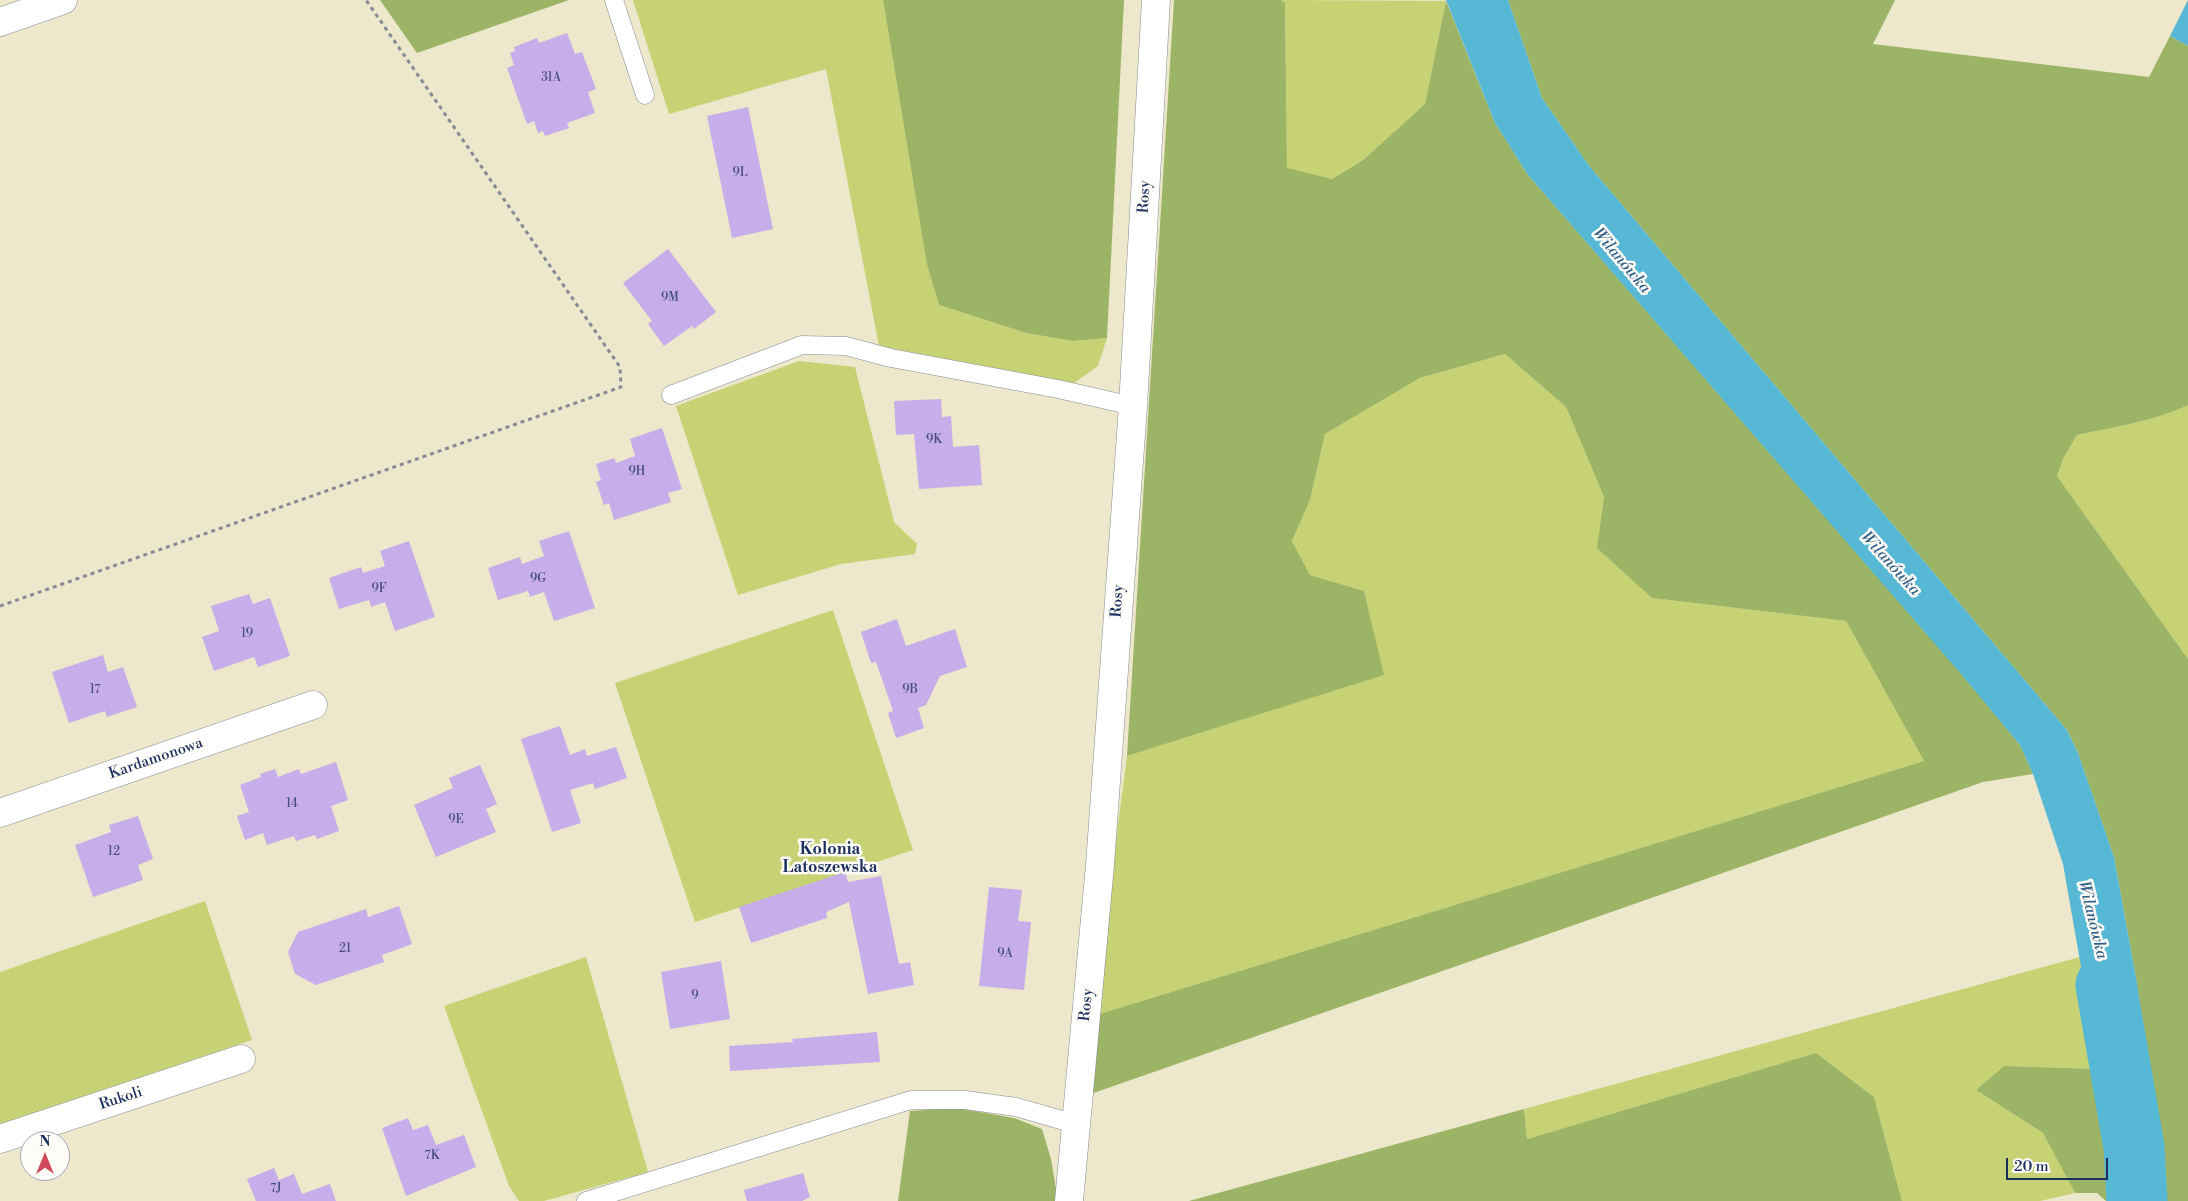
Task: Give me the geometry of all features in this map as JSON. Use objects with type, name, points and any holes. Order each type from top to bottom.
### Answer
[{"type":"street","points":[[0,22],[63,0]]},
{"type":"street","name":"Rosy","points":[[1069,1201],[1100,865],[1133,406],[1156,0]]},
{"type":"street","name":"Kardamonowa","points":[[0,813],[313,705]]},
{"type":"street","name":"Rukoli","points":[[0,1139],[241,1060]]},
{"type":"lane","points":[[614,0],[645,95]]},
{"type":"lane","points":[[671,395],[802,345],[846,346],[891,358],[1058,389],[1133,406]]},
{"type":"lane","points":[[586,1201],[911,1100],[965,1100],[990,1103],[1016,1107],[1075,1124]]},
{"type":"path","points":[[0,606],[621,387],[620,368],[366,0]]},
{"type":"green space","points":[[380,0],[569,0],[417,53]]},
{"type":"green space","points":[[633,0],[883,0],[927,265],[939,305],[1026,333],[1072,341],[1107,338],[1098,366],[1074,383],[879,346],[826,69],[669,114]]},
{"type":"green space","points":[[883,0],[1124,0],[1107,338],[1072,341],[1026,333],[939,305],[927,265]]},
{"type":"green space","points":[[1174,0],[1281,0],[1285,3],[1287,168],[1332,179],[1363,160],[1425,104],[1446,1],[1495,123],[1528,175],[1962,674],[2020,745],[2033,774],[1983,782],[1085,1096],[1093,1016],[1924,761],[1846,621],[1652,598],[1597,548],[1604,497],[1566,407],[1505,354],[1420,378],[1325,434],[1310,500],[1292,541],[1310,575],[1364,591],[1384,675],[1127,756]]},
{"type":"green space","points":[[1281,0],[1446,1],[1425,104],[1363,160],[1332,179],[1287,169],[1285,3]]},
{"type":"green space","points":[[1508,0],[1895,0],[1873,44],[2149,77],[2170,36],[2188,46],[2188,405],[2148,419],[2077,435],[2063,459],[2057,476],[2188,659],[2188,1201],[2106,1201],[2097,1193],[2075,1193],[2043,1133],[1976,1090],[2004,1066],[2099,1069],[2147,1065],[2136,978],[2114,857],[2078,753],[2067,730],[1590,167],[1542,98]]},
{"type":"green space","points":[[1505,354],[1566,407],[1604,497],[1598,548],[1652,598],[1846,621],[1924,761],[1093,1016],[1127,756],[1383,675],[1364,591],[1310,575],[1292,541],[1310,500],[1325,434],[1420,378]]},
{"type":"green space","points":[[799,361],[855,367],[894,522],[917,544],[915,554],[841,564],[738,595],[676,406]]},
{"type":"green space","points":[[2188,405],[2188,659],[2057,476],[2063,459],[2077,435],[2148,419]]},
{"type":"green space","points":[[833,610],[913,850],[695,922],[615,683]]},
{"type":"green space","points":[[205,901],[252,1040],[0,1124],[0,972]]},
{"type":"green space","points":[[586,957],[648,1172],[544,1201],[519,1201],[509,1186],[444,1006]]},
{"type":"green space","points":[[2080,957],[2099,1069],[2004,1066],[1976,1090],[2043,1133],[2075,1193],[2040,1201],[1902,1201],[1874,1097],[1816,1053],[1527,1139],[1524,1109]]},
{"type":"green space","points":[[1816,1053],[1874,1097],[1902,1201],[1189,1201],[1524,1109],[1527,1139]]},
{"type":"green space","points":[[957,1108],[1014,1118],[1042,1129],[1051,1159],[1058,1201],[898,1201],[910,1111]]},
{"type":"water","points":[[1446,0],[1508,0],[1542,98],[1590,167],[2067,730],[2078,753],[2114,857],[2136,978],[2147,1065],[2099,1069],[2063,864],[2033,774],[2020,745],[1961,674],[1528,175],[1495,123]]},
{"type":"water","points":[[2188,0],[2188,46],[2170,36]]},
{"type":"building","points":[[567,33],[575,54],[582,52],[596,89],[588,92],[595,113],[567,123],[569,128],[545,136],[543,131],[538,133],[534,121],[527,124],[507,68],[514,65],[510,53],[515,51],[514,47],[537,38],[539,43]]},
{"type":"building","points":[[748,107],[773,229],[732,238],[707,116]]},
{"type":"building","points":[[668,249],[716,312],[694,329],[692,326],[664,346],[648,324],[652,321],[623,283]]},
{"type":"building","points":[[941,399],[942,417],[951,416],[953,447],[979,445],[982,485],[919,489],[914,434],[896,435],[894,401]]},
{"type":"building","points":[[662,428],[682,489],[668,493],[671,502],[614,520],[609,503],[604,505],[596,482],[601,480],[596,464],[614,458],[616,463],[635,456],[630,439]]},
{"type":"building","points":[[569,531],[595,608],[554,621],[544,592],[530,597],[528,591],[498,600],[488,568],[520,557],[522,564],[544,556],[539,541]]},
{"type":"building","points":[[409,541],[435,617],[395,631],[385,602],[371,607],[369,600],[339,609],[329,578],[361,567],[363,573],[385,566],[380,551]]},
{"type":"building","points":[[249,594],[253,604],[270,598],[290,656],[258,667],[254,657],[214,671],[202,637],[219,631],[211,606]]},
{"type":"building","points":[[897,619],[906,646],[955,629],[967,667],[940,676],[926,705],[918,708],[924,728],[896,738],[888,713],[893,711],[876,662],[871,663],[861,632]]},
{"type":"building","points":[[103,655],[108,672],[123,667],[137,707],[107,717],[105,711],[69,723],[52,672]]},
{"type":"building","points":[[560,726],[570,755],[585,749],[587,756],[616,747],[627,778],[595,789],[593,783],[570,790],[581,823],[552,832],[521,739]]},
{"type":"building","points":[[336,762],[348,800],[331,806],[339,831],[317,839],[315,835],[296,841],[294,836],[267,845],[263,833],[245,840],[237,816],[249,812],[240,785],[261,777],[260,774],[275,769],[278,777],[299,769],[301,774]]},
{"type":"building","points":[[480,765],[497,804],[486,809],[496,832],[436,857],[414,805],[453,788],[449,778]]},
{"type":"building","points":[[138,816],[153,859],[138,865],[143,880],[93,897],[75,845],[111,832],[109,825]]},
{"type":"building","points":[[845,872],[848,882],[881,876],[899,964],[910,962],[914,985],[868,994],[849,902],[826,912],[827,918],[751,943],[739,907]]},
{"type":"building","points":[[989,887],[1022,890],[1018,921],[1031,922],[1024,990],[979,986]]},
{"type":"building","points":[[399,906],[412,944],[382,955],[384,962],[316,985],[295,974],[288,952],[298,932],[366,909],[368,917]]},
{"type":"building","points":[[721,961],[730,1019],[670,1029],[661,972]]},
{"type":"building","points":[[877,1032],[880,1062],[730,1071],[729,1046],[793,1042],[792,1039]]},
{"type":"building","points":[[408,1118],[413,1130],[428,1125],[436,1145],[464,1135],[476,1167],[406,1196],[382,1128]]},
{"type":"building","points":[[274,1168],[279,1180],[294,1174],[302,1194],[330,1184],[336,1201],[256,1201],[247,1179]]},
{"type":"building","points":[[803,1173],[810,1197],[802,1201],[747,1201],[744,1190]]},
{"type":"waterway","name":"Wilanówka","points":[[2106,985],[2134,1147],[2137,1201]]},
{"type":"district","name":"Kolonia Latoszewska","points":[[830,859]]}]
